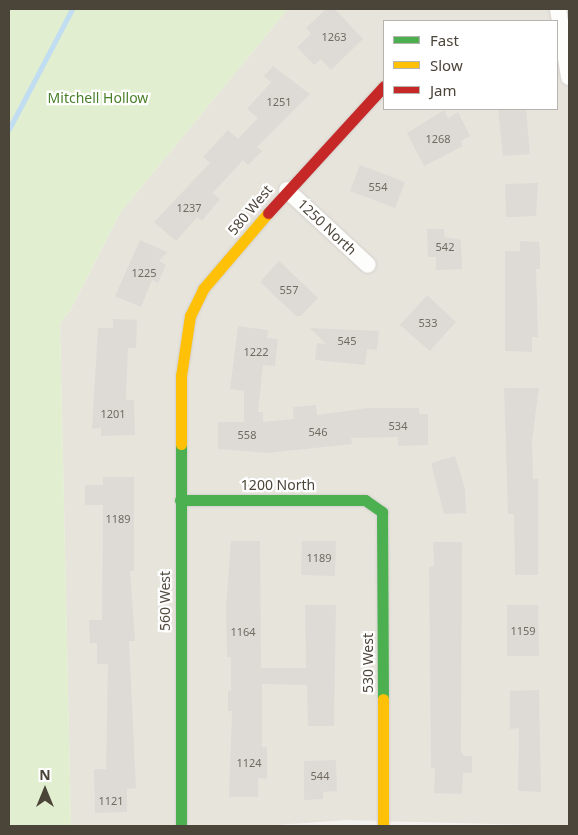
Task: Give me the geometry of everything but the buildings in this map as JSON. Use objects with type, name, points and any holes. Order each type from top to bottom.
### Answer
[{"type":"street","points":[[558,9],[569,76]]},
{"type":"street","name":"580 West","points":[[180,376],[190,316],[203,290],[287,190],[383,87]]},
{"type":"street","name":"1250 North","points":[[287,190],[368,265]]},
{"type":"street","name":"560 West","points":[[180,376],[181,826]]},
{"type":"street","name":"1200 North","points":[[180,500],[340,499],[374,504]]},
{"type":"street","name":"530 West","points":[[374,504],[382,512],[383,826]]},
{"type":"shaded area","points":[[288,9],[569,9],[569,826],[347,820],[262,826],[71,826],[60,323],[70,311],[120,213]]},
{"type":"green space","name":"Mitchell Hollow","points":[[9,9],[288,9],[120,213],[70,311],[60,323],[71,826],[9,826]]},
{"type":"waterway","points":[[9,129],[72,9]]},
{"type":"traffic: fast","points":[[181,444],[181,826]]},
{"type":"traffic: fast","points":[[180,500],[365,500],[382,512],[383,699]]},
{"type":"traffic: slow","points":[[181,444],[181,376],[190,316],[203,289],[268,213]]},
{"type":"traffic: slow","points":[[383,699],[383,826]]},
{"type":"traffic: jam","points":[[268,213],[383,87]]}]
